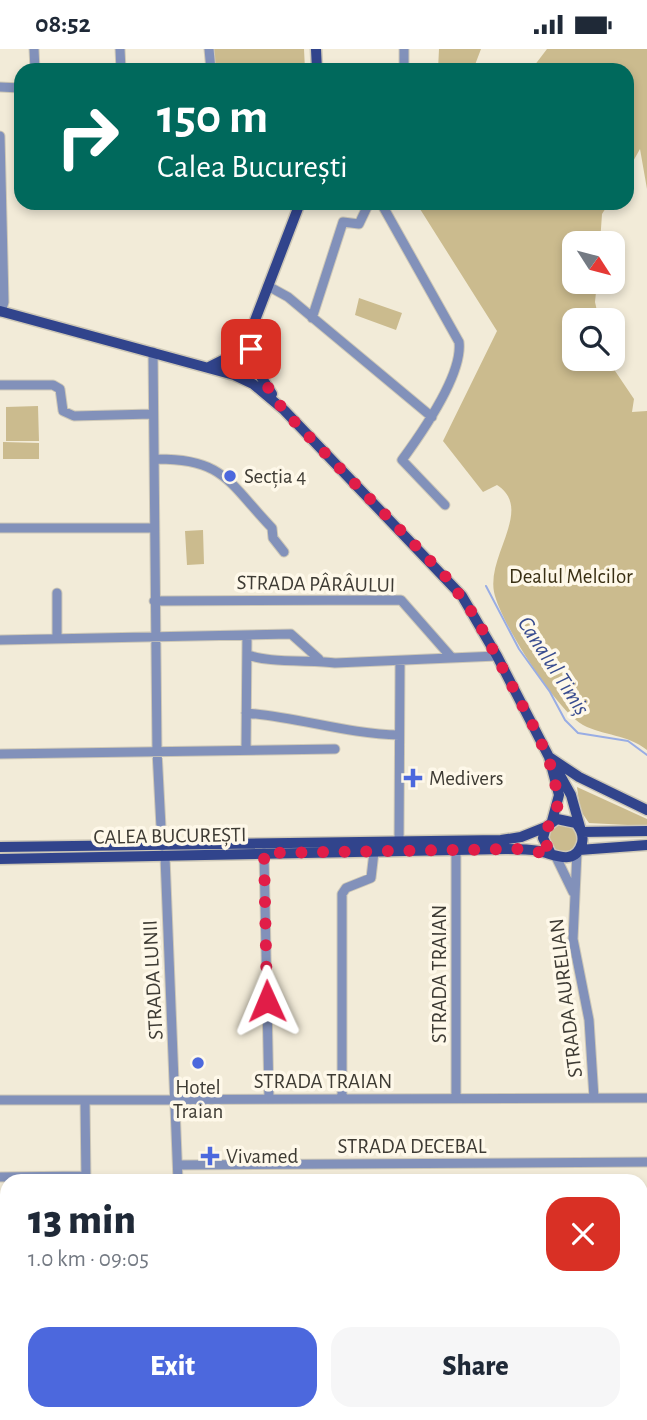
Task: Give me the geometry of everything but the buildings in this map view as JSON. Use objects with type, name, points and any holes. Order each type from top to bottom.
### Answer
[{"type":"main road","points":[[234,375],[297,210]]},
{"type":"main road","points":[[1,311],[234,375],[253,384],[284,411],[448,579],[497,656],[567,786],[581,829],[578,851]]},
{"type":"main road","points":[[255,317],[251,349],[253,364],[284,411]]},
{"type":"main road","points":[[209,367],[227,358],[247,339]]},
{"type":"main road","points":[[549,757],[579,777],[647,810]]},
{"type":"main road","points":[[549,757],[559,795],[543,838],[553,855],[567,858],[578,851],[647,845]]},
{"type":"main road","points":[[549,824],[564,818],[581,829],[647,831]]},
{"type":"main road","name":"CALEA BUCUREȘTI","points":[[0,859],[399,840],[500,840],[522,837],[549,824]]},
{"type":"main road","name":"CALEA BUCUREȘTI","points":[[0,847],[264,853],[518,849],[553,855]]},
{"type":"street","points":[[0,137],[4,302],[1,311]]},
{"type":"street","points":[[312,318],[343,222],[359,224],[366,210]]},
{"type":"street","points":[[386,210],[459,342],[458,360],[432,417],[402,460],[445,505]]},
{"type":"street","points":[[268,286],[288,297],[432,417]]},
{"type":"street","points":[[152,352],[157,751],[163,851]]},
{"type":"street","points":[[0,385],[53,385],[60,389],[63,411],[74,416],[152,414]]},
{"type":"street","name":"STRADA PÂRÂULUI","points":[[154,459],[199,461],[214,468],[272,528],[273,538],[284,552]]},
{"type":"street","points":[[0,528],[154,528]]},
{"type":"street","points":[[57,593],[57,639]]},
{"type":"street","name":"STRADA PÂRÂULUI","points":[[154,601],[399,600],[452,658]]},
{"type":"street","points":[[0,641],[294,635],[319,659]]},
{"type":"street","points":[[246,749],[247,636]]},
{"type":"street","points":[[247,653],[258,659],[319,659],[335,663],[497,656]]},
{"type":"street","points":[[399,840],[400,662]]},
{"type":"street","points":[[246,713],[277,715],[358,734],[399,736]]},
{"type":"street","points":[[0,754],[335,749]]},
{"type":"street","name":"STRADA TRAIAN","points":[[456,850],[456,1098]]},
{"type":"street","name":"STRADA LUNII","points":[[163,851],[177,1100],[178,1174]]},
{"type":"street","name":"STRADA AURELIAN","points":[[578,851],[573,894],[573,939],[589,1020],[594,1098]]},
{"type":"street","points":[[342,1099],[342,894],[346,888],[371,878],[373,852]]},
{"type":"street","points":[[264,853],[269,1099]]},
{"type":"street","name":"STRADA AURELIAN","points":[[553,855],[573,894]]},
{"type":"street","name":"STRADA TRAIAN","points":[[0,1100],[647,1098]]},
{"type":"street","points":[[85,1101],[86,1174]]},
{"type":"street","name":"STRADA DECEBAL","points":[[178,1165],[647,1161]]},
{"type":"green space","points":[[211,49],[304,49],[305,63],[212,63]]},
{"type":"green space","points":[[439,49],[481,49],[476,63],[438,63]]},
{"type":"green space","points":[[547,49],[647,49],[647,189],[640,149],[634,160],[634,63],[536,63]]},
{"type":"green space","name":"Dealul Melcilor","points":[[421,210],[605,210],[601,231],[562,231],[562,294],[596,294],[596,308],[562,308],[562,371],[615,371],[634,399],[632,412],[647,411],[647,750],[632,741],[583,725],[559,703],[531,665],[498,606],[494,592],[497,563],[510,519],[511,507],[507,495],[497,485],[483,492],[443,441],[497,331]]},
{"type":"green space","points":[[359,298],[402,313],[396,330],[355,315]]},
{"type":"green space","points":[[38,406],[39,441],[6,441],[6,407]]},
{"type":"green space","points":[[3,442],[39,443],[39,459],[3,459]]},
{"type":"green space","points":[[203,530],[204,564],[187,565],[185,531]]},
{"type":"green space","points":[[577,787],[647,819],[647,826],[589,823],[580,810]]},
{"type":"green space","points":[[563,824],[573,828],[577,838],[573,848],[563,852],[553,848],[549,838],[553,828]]},
{"type":"waterway","name":"Canalul Timiș","points":[[486,586],[519,649],[550,692],[565,720],[578,733],[628,741],[647,755]]},
{"type":"place","name":"Secția 4","points":[[230,476]]},
{"type":"place","name":"Medivers","points":[[413,778]]},
{"type":"place","name":"Hotel Traian","points":[[198,1063]]},
{"type":"place","name":"Vivamed","points":[[210,1156]]},
{"type":"route","points":[[251,349],[250,356],[255,368],[284,411],[462,596],[497,656],[549,757],[559,795],[556,813],[546,827],[543,838],[546,850],[551,854],[518,849],[264,853],[267,1001]]}]
